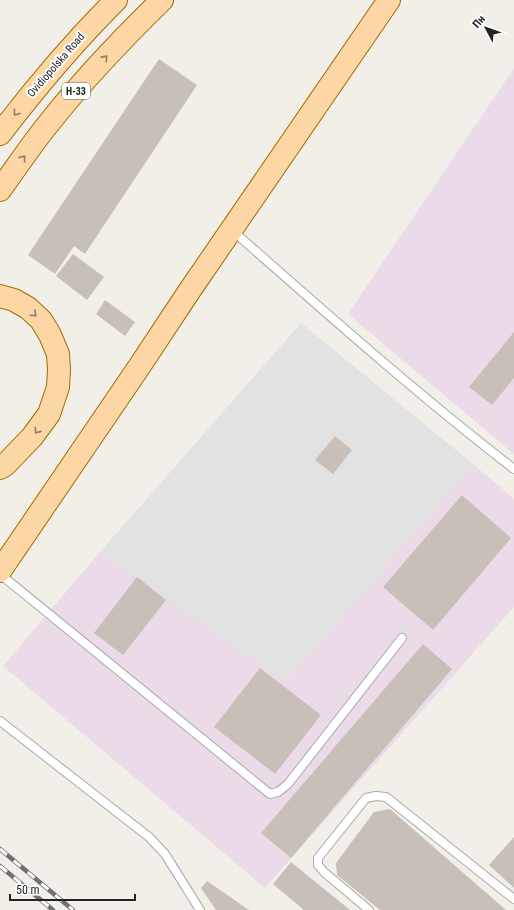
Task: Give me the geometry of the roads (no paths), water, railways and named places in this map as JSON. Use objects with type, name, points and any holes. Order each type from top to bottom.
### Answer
[{"type":"main road","name":"Ovidiopolska Road","points":[[0,134],[54,66],[86,30],[116,0]]},
{"type":"main road","name":"Н-33","points":[[0,190],[48,124],[79,87],[110,52],[162,0]]},
{"type":"main road","points":[[0,572],[190,290],[389,0]]},
{"type":"main road","points":[[0,296],[14,300],[28,308],[41,320],[50,335],[58,354],[59,370],[58,387],[49,414],[32,437],[5,465],[0,468]]},
{"type":"lane","points":[[232,230],[400,377],[465,432],[514,470]]},
{"type":"lane","points":[[0,572],[270,794],[278,792],[288,784],[402,638]]},
{"type":"lane","points":[[0,721],[149,837],[165,854],[200,910]]},
{"type":"lane","points":[[369,910],[324,872],[318,865],[318,858],[366,798],[376,796],[386,797],[514,900]]},
{"type":"railway","points":[[0,849],[73,910]]},
{"type":"railway","points":[[0,866],[53,910]]}]
